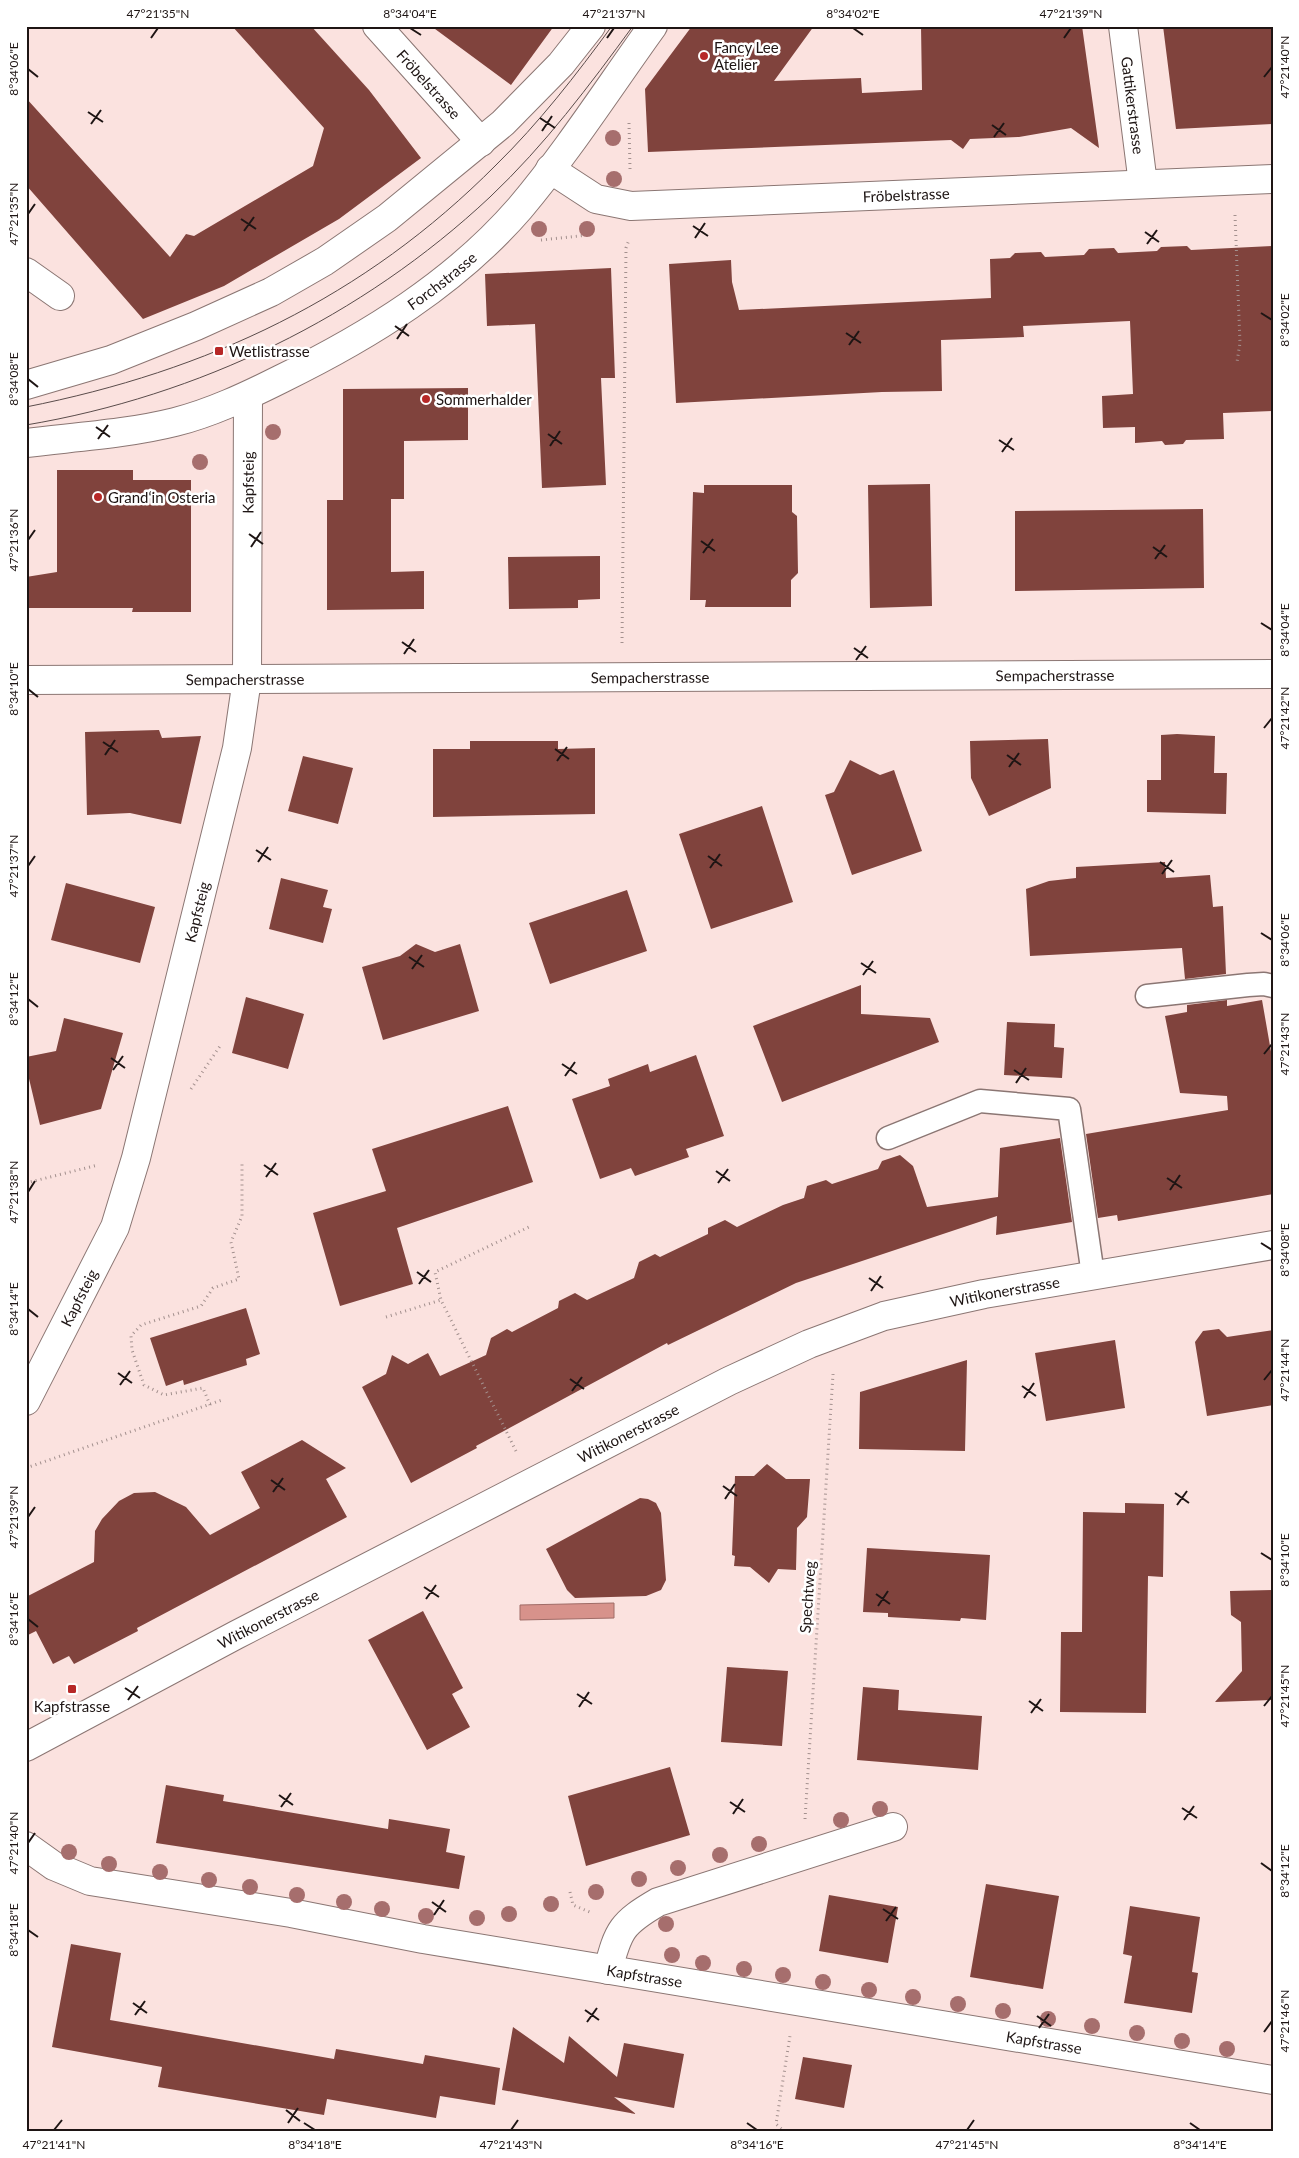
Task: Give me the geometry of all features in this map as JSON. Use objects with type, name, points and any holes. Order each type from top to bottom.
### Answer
[{"type":"street","points":[[26,385],[111,360],[224,314],[271,292],[325,261],[387,218],[482,142],[544,82],[591,26]]},
{"type":"street","name":"Forchstrasse","points":[[26,443],[176,422],[248,396],[353,342],[428,292],[455,270],[506,222],[550,169],[653,26]]},
{"type":"street","name":"Gattikerstrasse","points":[[1123,26],[1143,184]]},
{"type":"street","name":"Fröbelstrasse","points":[[385,29],[482,142]]},
{"type":"street","name":"Fröbelstrasse","points":[[550,169],[596,199],[632,206],[1273,179]]},
{"type":"street","points":[[26,272],[60,296]]},
{"type":"street","name":"Kapfsteig","points":[[26,1401],[118,1218],[136,1158],[235,758],[247,679],[248,396]]},
{"type":"street","name":"Sempacherstrasse","points":[[26,680],[1273,674]]},
{"type":"street","name":"Witikonerstrasse","points":[[26,1747],[254,1626],[737,1378],[809,1344],[884,1316],[984,1294],[1273,1245]]},
{"type":"street","points":[[608,1970],[616,1940],[623,1928],[635,1916],[658,1902],[894,1827]]},
{"type":"street","name":"Kapfstrasse","points":[[26,1846],[54,1866],[90,1881],[291,1913],[423,1939],[1273,2080]]},
{"type":"lane","points":[[1147,996],[1248,984],[1273,986]]},
{"type":"lane","points":[[888,1138],[980,1101],[1069,1109],[1093,1275]]},
{"type":"path","points":[[622,677],[626,248],[632,231],[629,118]]},
{"type":"path","points":[[1235,206],[1240,343],[1236,362]]},
{"type":"path","points":[[539,240],[595,235]]},
{"type":"path","points":[[210,1405],[203,1388],[164,1396],[144,1385],[132,1350],[132,1336],[141,1325],[201,1306],[213,1288],[239,1278],[231,1242],[242,1216],[242,1162]]},
{"type":"path","points":[[26,1183],[103,1164]]},
{"type":"path","points":[[517,1452],[441,1300],[435,1272],[531,1226]]},
{"type":"path","points":[[386,1316],[441,1300]]},
{"type":"path","name":"Spechtweg","points":[[804,1825],[833,1370]]},
{"type":"path","points":[[26,1468],[222,1400]]},
{"type":"path","points":[[785,2132],[776,2124],[796,2001]]},
{"type":"shaded area","points":[[614,1603],[614,1618],[520,1620],[520,1605]]},
{"type":"building","points":[[232,26],[311,26],[369,90],[421,158],[339,219],[224,286],[143,319],[26,185],[26,98],[170,257],[186,234],[194,236],[313,166],[324,128]]},
{"type":"building","points":[[431,26],[554,26],[511,85]]},
{"type":"building","points":[[692,26],[814,26],[774,81],[861,78],[862,93],[922,90],[921,26],[1082,26],[1099,148],[1071,128],[1019,137],[970,139],[963,149],[951,140],[648,152],[645,89]]},
{"type":"building","points":[[1163,26],[1273,26],[1273,124],[1176,129]]},
{"type":"building","points":[[1187,246],[1191,250],[1273,246],[1273,411],[1223,413],[1224,439],[1186,440],[1183,444],[1165,445],[1162,441],[1135,443],[1135,427],[1103,428],[1102,396],[1133,394],[1130,321],[1023,326],[1024,337],[941,340],[942,391],[882,392],[676,403],[669,264],[731,260],[732,282],[739,310],[991,298],[990,259],[1010,258],[1015,253],[1041,252],[1045,257],[1084,255],[1089,249],[1114,248],[1118,253],[1157,251],[1161,247]]},
{"type":"building","points":[[611,268],[615,378],[601,378],[606,485],[542,488],[535,324],[487,326],[485,274]]},
{"type":"building","points":[[468,388],[468,440],[404,441],[404,499],[391,499],[391,572],[424,571],[424,609],[327,610],[327,500],[343,500],[343,389]]},
{"type":"building","points":[[57,470],[133,470],[133,480],[191,480],[191,612],[132,612],[133,608],[26,608],[26,577],[57,572]]},
{"type":"building","points":[[930,484],[932,606],[870,608],[868,485]]},
{"type":"building","points":[[704,485],[792,485],[792,512],[797,516],[798,573],[791,580],[791,607],[705,607],[706,600],[690,600],[693,492],[704,493]]},
{"type":"building","points":[[1203,509],[1204,588],[1015,591],[1015,511]]},
{"type":"building","points":[[600,556],[600,599],[578,600],[578,608],[509,609],[508,557]]},
{"type":"building","points":[[159,730],[162,738],[201,736],[181,824],[130,813],[87,815],[85,732]]},
{"type":"building","points":[[1161,735],[1215,736],[1214,773],[1227,773],[1226,814],[1147,812],[1147,780],[1161,780]]},
{"type":"building","points":[[1048,739],[1051,788],[989,816],[971,778],[970,741]]},
{"type":"building","points":[[470,741],[558,741],[558,749],[595,748],[595,814],[433,817],[433,749],[470,749]]},
{"type":"building","points":[[303,756],[353,768],[338,824],[288,811]]},
{"type":"building","points":[[850,760],[880,775],[894,770],[922,851],[852,875],[825,795],[834,792]]},
{"type":"building","points":[[762,806],[793,902],[711,929],[679,834]]},
{"type":"building","points":[[1165,862],[1166,878],[1210,875],[1213,907],[1223,906],[1226,974],[1185,979],[1182,948],[1030,956],[1026,889],[1049,881],[1076,878],[1076,867]]},
{"type":"building","points":[[281,878],[328,890],[323,907],[332,909],[323,943],[269,929]]},
{"type":"building","points":[[66,883],[155,907],[140,963],[51,940]]},
{"type":"building","points":[[627,890],[647,951],[550,984],[529,923]]},
{"type":"building","points":[[416,944],[435,952],[460,944],[479,1011],[383,1040],[362,967],[400,956]]},
{"type":"building","points":[[861,985],[861,1014],[930,1018],[939,1042],[782,1102],[753,1026]]},
{"type":"building","points":[[246,997],[304,1014],[288,1069],[232,1053]]},
{"type":"building","points":[[1227,1000],[1227,1006],[1262,1000],[1273,1063],[1273,1194],[1118,1221],[1117,1215],[1098,1218],[1086,1134],[1228,1110],[1227,1096],[1180,1093],[1165,1016],[1187,1012],[1187,1005]]},
{"type":"building","points":[[64,1018],[123,1033],[101,1109],[40,1125],[26,1066],[26,1057],[56,1051]]},
{"type":"building","points":[[1007,1022],[1055,1024],[1054,1047],[1064,1048],[1062,1078],[1004,1075]]},
{"type":"building","points":[[696,1055],[724,1136],[686,1149],[689,1157],[635,1176],[631,1168],[600,1179],[572,1099],[610,1086],[608,1079],[648,1064],[650,1072]]},
{"type":"building","points":[[508,1106],[533,1182],[397,1228],[413,1284],[340,1306],[313,1213],[386,1191],[372,1149]]},
{"type":"building","points":[[1060,1138],[1072,1222],[996,1235],[997,1216],[796,1283],[668,1345],[667,1343],[411,1483],[362,1387],[386,1374],[392,1355],[408,1364],[428,1353],[440,1376],[486,1355],[491,1338],[507,1329],[512,1332],[558,1308],[559,1301],[575,1293],[587,1300],[634,1278],[639,1262],[655,1254],[660,1257],[708,1234],[708,1228],[725,1220],[737,1227],[783,1205],[804,1198],[807,1186],[826,1180],[832,1184],[878,1169],[882,1161],[900,1155],[913,1166],[927,1207],[998,1197],[1000,1148]]},
{"type":"building","points":[[246,1308],[260,1354],[246,1359],[247,1365],[184,1385],[183,1380],[166,1386],[150,1338]]},
{"type":"building","points":[[1219,1329],[1227,1337],[1273,1330],[1273,1405],[1207,1416],[1195,1342],[1203,1331]]},
{"type":"building","points":[[1115,1340],[1125,1408],[1046,1421],[1035,1353]]},
{"type":"building","points":[[967,1360],[965,1451],[859,1449],[860,1392]]},
{"type":"building","points":[[302,1440],[346,1468],[326,1479],[347,1517],[137,1628],[138,1631],[74,1664],[69,1656],[53,1664],[36,1631],[26,1636],[26,1597],[94,1562],[95,1531],[102,1519],[119,1501],[134,1493],[155,1492],[186,1507],[210,1535],[260,1508],[241,1472]]},
{"type":"building","points":[[767,1464],[786,1479],[810,1479],[807,1517],[797,1528],[796,1570],[778,1569],[769,1583],[750,1567],[734,1566],[735,1556],[732,1555],[735,1476],[754,1476]]},
{"type":"building","points":[[640,1498],[656,1503],[661,1513],[666,1580],[661,1590],[646,1596],[575,1598],[567,1590],[546,1549]]},
{"type":"building","points":[[1125,1503],[1164,1504],[1163,1577],[1148,1576],[1146,1713],[1060,1712],[1061,1632],[1082,1632],[1083,1512],[1125,1513]]},
{"type":"building","points":[[867,1548],[990,1555],[986,1620],[961,1618],[960,1621],[888,1617],[888,1613],[863,1612]]},
{"type":"building","points":[[1273,1590],[1273,1700],[1215,1702],[1242,1671],[1241,1622],[1231,1615],[1230,1591]]},
{"type":"building","points":[[423,1611],[463,1688],[452,1694],[470,1727],[427,1750],[368,1640]]},
{"type":"building","points":[[727,1667],[788,1671],[782,1746],[721,1742]]},
{"type":"building","points":[[863,1687],[899,1690],[898,1710],[982,1716],[978,1770],[857,1760]]},
{"type":"building","points":[[670,1767],[690,1835],[586,1866],[568,1796]]},
{"type":"building","points":[[166,1785],[224,1795],[223,1801],[388,1829],[389,1819],[450,1829],[446,1852],[465,1856],[459,1889],[156,1843]]},
{"type":"building","points":[[986,1884],[1059,1896],[1043,1989],[970,1977]]},
{"type":"building","points":[[829,1895],[898,1907],[888,1963],[819,1951]]},
{"type":"building","points":[[1130,1906],[1200,1917],[1192,1972],[1198,1973],[1192,2013],[1124,2003],[1132,1956],[1123,1954]]},
{"type":"building","points":[[71,1944],[121,1953],[110,2020],[334,2059],[336,2049],[423,2064],[425,2055],[500,2068],[495,2105],[440,2096],[436,2118],[327,2099],[324,2115],[158,2087],[162,2067],[52,2047]]},
{"type":"building","points":[[513,2027],[564,2063],[569,2036],[617,2077],[624,2043],[684,2054],[674,2108],[614,2097],[636,2114],[502,2090]]},
{"type":"building","points":[[803,2057],[852,2065],[844,2108],[795,2099]]},
{"type":"tram line","points":[[26,407],[93,392],[158,373],[220,350],[280,322],[337,291],[392,254],[445,212],[496,165],[557,98],[612,26]]},
{"type":"tram line","points":[[26,425],[90,412],[153,394],[215,372],[275,345],[333,314],[388,279],[440,240],[510,177],[566,114],[633,26]]},
{"type":"place","name":"Fancy Lee Atelier","points":[[704,56]]},
{"type":"place","name":"Wetlistrasse","points":[[219,351]]},
{"type":"place","name":"Sommerhalder","points":[[426,399]]},
{"type":"place","name":"Grand‘in Osteria","points":[[98,497]]},
{"type":"place","name":"Kapfstrasse","points":[[72,1689]]}]
